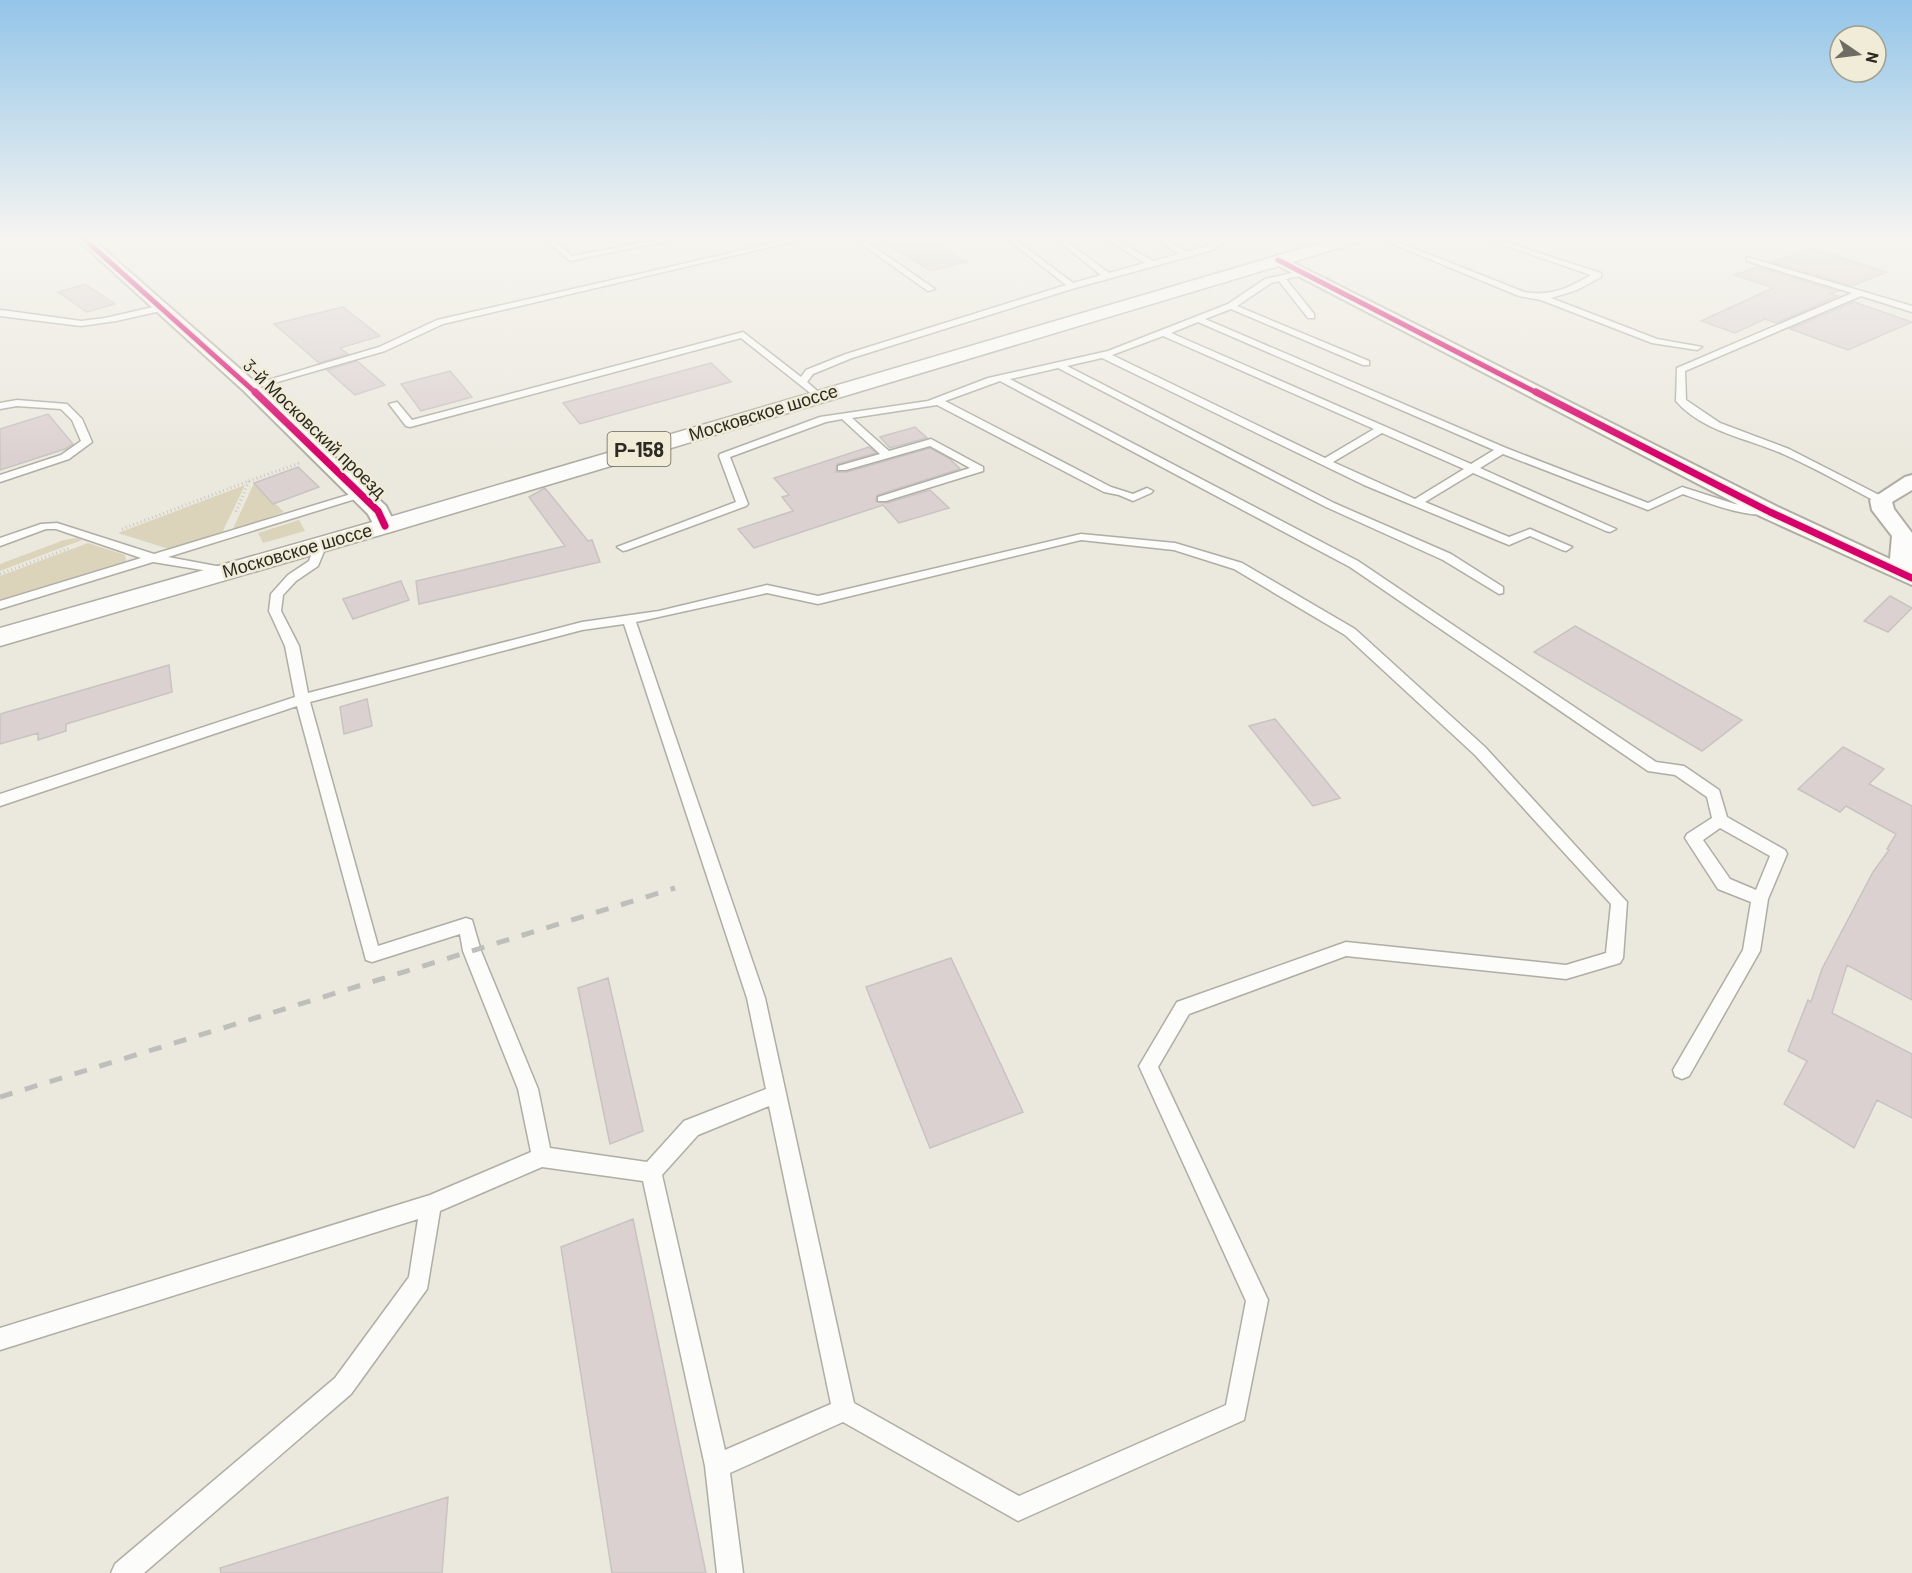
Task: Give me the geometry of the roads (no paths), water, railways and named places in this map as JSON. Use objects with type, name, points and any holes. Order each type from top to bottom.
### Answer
[{"type":"main road","name":"Московское шоссе","points":[[0,637],[385,526],[810,389],[1114,311]]},
{"type":"street","name":"3-й Московский проезд","points":[[166,311],[250,387],[361,494],[378,511],[385,526]]},
{"type":"street","points":[[1381,311],[1770,512],[1906,575],[1908,537],[1883,510],[1881,500],[1912,481]]},
{"type":"lane","points":[[0,313],[20,313],[60,321],[92,322],[145,311]]},
{"type":"lane","points":[[250,387],[382,349],[440,322],[485,311]]},
{"type":"lane","points":[[810,389],[808,372],[849,356],[991,311]]},
{"type":"lane","points":[[623,547],[742,504],[724,456],[824,419],[938,401],[1002,378],[1104,355],[1217,311]]},
{"type":"lane","points":[[1244,311],[1366,363]]},
{"type":"lane","points":[[1308,311],[1311,316]]},
{"type":"lane","points":[[1579,311],[1655,341],[1697,347]]},
{"type":"lane","points":[[1817,311],[1680,370],[1681,401],[1698,414],[1785,450],[1881,500]]},
{"type":"lane","points":[[1198,319],[1502,450],[1648,507],[1682,490],[1733,507],[1770,512]]},
{"type":"lane","points":[[1164,333],[1610,530]]},
{"type":"lane","points":[[394,404],[410,424],[743,335],[810,389]]},
{"type":"lane","points":[[1104,355],[1327,461],[1368,483],[1509,542],[1530,532],[1566,547]]},
{"type":"lane","points":[[1061,366],[1330,505],[1447,557],[1499,590]]},
{"type":"lane","points":[[1002,378],[1354,564],[1653,767],[1679,770],[1706,788],[1714,795],[1720,820],[1779,854],[1760,899],[1751,951],[1682,1070]]},
{"type":"lane","points":[[938,401],[1108,490],[1122,492],[1133,498],[1147,491]]},
{"type":"lane","points":[[0,406],[17,403],[63,406],[77,418],[87,442],[65,457],[0,479]]},
{"type":"lane","points":[[844,416],[886,454]]},
{"type":"lane","points":[[1327,461],[1381,429]]},
{"type":"lane","points":[[843,468],[931,442],[979,469],[882,499]]},
{"type":"lane","points":[[1416,503],[1502,450]]},
{"type":"lane","points":[[0,605],[157,559],[361,494]]},
{"type":"lane","points":[[0,542],[45,526],[68,528],[157,559],[223,571]]},
{"type":"lane","points":[[0,800],[302,699],[582,626],[659,615],[767,589],[818,600],[1081,537],[1175,547],[1238,566],[1350,632],[1480,751],[1619,902],[1614,958],[1566,972],[1346,949],[1183,1008],[1148,1066],[1257,1300],[1236,1412],[1018,1509],[844,1410],[756,998],[629,620]]},
{"type":"lane","points":[[321,544],[314,563],[292,578],[277,594],[275,611],[292,646],[302,699],[372,955],[466,925],[472,951],[528,1089],[542,1157]]},
{"type":"lane","points":[[1720,820],[1693,838],[1724,884],[1760,899]]},
{"type":"lane","points":[[651,1172],[692,1128],[777,1094]]},
{"type":"lane","points":[[0,1339],[431,1205],[542,1157],[651,1172]]},
{"type":"lane","points":[[651,1172],[717,1466],[730,1573]]},
{"type":"lane","points":[[124,1573],[343,1386],[420,1281],[431,1205]]},
{"type":"lane","points":[[717,1466],[844,1410]]},
{"type":"railway","points":[[0,1097],[675,888]]}]
